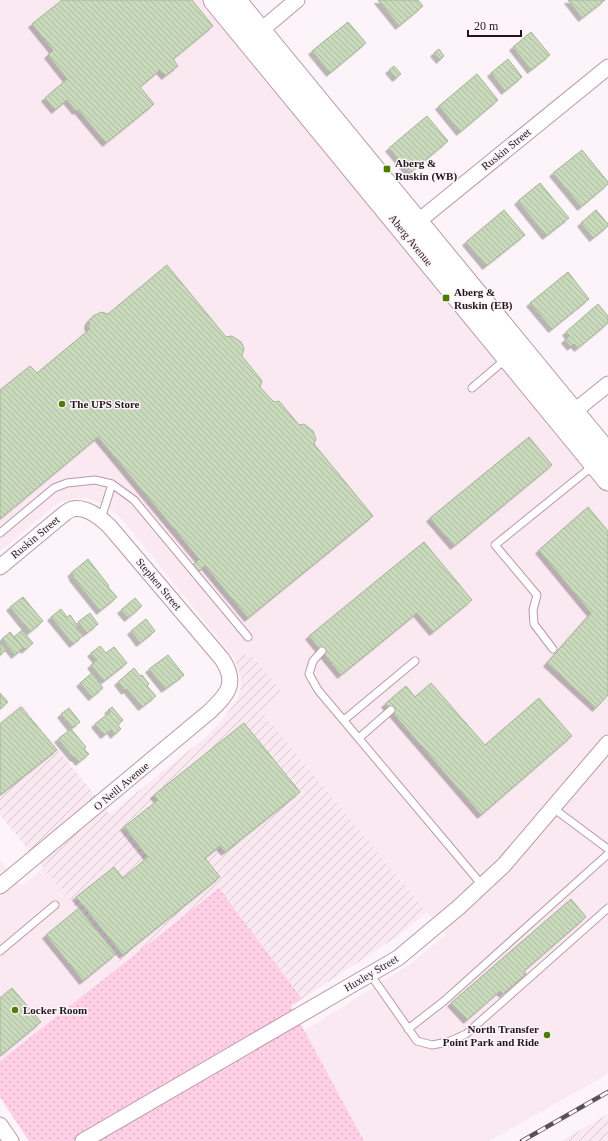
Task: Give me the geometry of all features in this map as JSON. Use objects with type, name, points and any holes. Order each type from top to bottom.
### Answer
[{"type":"street","name":"Aberg Avenue","points":[[214,0],[254,36],[567,417],[604,466]]},
{"type":"street","name":"Aberg Avenue","points":[[235,0],[254,36]]},
{"type":"street","points":[[254,36],[297,0]]},
{"type":"street","name":"Ruskin Street","points":[[411,228],[608,67]]},
{"type":"street","points":[[567,417],[608,384]]},
{"type":"street","name":"Ruskin Street","points":[[0,567],[72,509]]},
{"type":"street","name":"Stephen Street","points":[[72,509],[92,513],[110,527],[222,659],[229,672],[230,678]]},
{"type":"street","name":"O Neill Avenue","points":[[0,886],[219,703],[229,689],[230,678]]},
{"type":"street","name":"Huxley Street","points":[[83,1141],[398,958],[459,907],[504,865],[608,743]]},
{"type":"street","points":[[0,1125],[11,1141]]},
{"type":"lane","points":[[472,388],[514,353]]},
{"type":"lane","points":[[553,649],[534,624],[533,610],[537,595],[495,545],[604,466]]},
{"type":"lane","points":[[0,533],[54,488],[67,483],[95,480],[112,484],[134,500],[248,637]]},
{"type":"lane","points":[[101,519],[112,484]]},
{"type":"lane","points":[[322,651],[313,661],[309,674],[318,690],[482,885]]},
{"type":"lane","points":[[344,720],[415,661]]},
{"type":"lane","points":[[359,738],[390,710]]},
{"type":"lane","points":[[553,808],[608,850]]},
{"type":"lane","points":[[408,1029],[444,1001],[608,854]]},
{"type":"lane","points":[[0,951],[56,905]]},
{"type":"lane","points":[[370,974],[417,1041],[432,1045],[448,1042],[466,1034],[608,908]]},
{"type":"shaded area","points":[[0,0],[204,0],[608,493],[608,1074],[489,1141],[364,1141],[304,1031],[410,964],[446,935],[262,712],[283,693],[250,653],[234,658],[122,519],[108,507],[93,500],[84,498],[72,499],[55,505],[0,551]]},
{"type":"shaded area","points":[[250,653],[283,693],[262,712],[427,912],[398,936],[302,999],[219,888],[122,964],[0,815],[0,721],[21,704],[110,814],[206,737],[220,723],[237,700],[241,687],[241,678],[234,658]]},
{"type":"shaded area","points":[[0,860],[21,886],[44,868],[122,964],[0,1061]]},
{"type":"shaded area","points":[[219,888],[302,999],[291,1006],[364,1141],[29,1141],[0,1097],[0,1061]]},
{"type":"shaded area","points":[[608,1114],[608,1141],[561,1141]]},
{"type":"building","points":[[62,0],[192,0],[213,26],[173,59],[178,66],[165,76],[160,70],[140,87],[154,104],[106,143],[78,110],[76,111],[67,100],[55,110],[45,98],[67,79],[48,55],[53,50],[32,24]]},
{"type":"building","points":[[378,0],[418,0],[423,6],[399,26]]},
{"type":"building","points":[[568,0],[605,0],[582,18]]},
{"type":"building","points":[[348,22],[366,43],[330,73],[312,51]]},
{"type":"building","points":[[531,32],[550,55],[531,70],[513,47]]},
{"type":"building","points":[[439,49],[444,56],[440,60],[434,53]]},
{"type":"building","points":[[508,59],[522,77],[505,91],[491,73]]},
{"type":"building","points":[[394,66],[401,74],[396,78],[389,70]]},
{"type":"building","points":[[477,74],[498,100],[460,132],[439,106]]},
{"type":"building","points":[[427,116],[448,141],[410,173],[389,148]]},
{"type":"building","points":[[582,150],[608,182],[608,184],[581,207],[553,173]]},
{"type":"building","points":[[540,183],[569,218],[546,236],[518,201]]},
{"type":"building","points":[[504,210],[525,235],[486,266],[466,242]]},
{"type":"building","points":[[596,210],[608,226],[593,238],[581,223]]},
{"type":"building","points":[[167,265],[226,337],[232,336],[241,342],[244,348],[242,356],[262,381],[260,387],[273,401],[279,401],[299,425],[304,424],[313,431],[316,439],[314,444],[373,516],[248,618],[205,566],[198,572],[193,565],[199,559],[98,437],[0,519],[0,390],[30,366],[37,373],[90,329],[88,326],[89,321],[93,316],[101,312],[108,314]]},
{"type":"building","points":[[568,272],[589,299],[552,329],[530,303]]},
{"type":"building","points":[[598,304],[608,316],[608,323],[578,348],[574,344],[571,347],[565,340],[569,336],[566,332]]},
{"type":"building","points":[[529,437],[552,465],[454,546],[430,518]]},
{"type":"building","points":[[588,507],[608,531],[608,695],[596,708],[547,663],[591,613],[539,550]]},
{"type":"building","points":[[424,542],[472,600],[433,632],[417,613],[341,675],[309,636]]},
{"type":"building","points":[[88,559],[117,597],[100,611],[71,573]]},
{"type":"building","points":[[23,597],[43,621],[30,632],[10,607]]},
{"type":"building","points":[[135,598],[142,606],[128,618],[121,610]]},
{"type":"building","points":[[61,609],[67,617],[70,615],[78,626],[76,628],[83,636],[73,644],[51,617]]},
{"type":"building","points":[[90,613],[98,624],[87,633],[78,622]]},
{"type":"building","points":[[146,619],[155,631],[140,643],[131,631]]},
{"type":"building","points":[[22,630],[33,643],[25,650],[14,637]]},
{"type":"building","points":[[10,632],[23,648],[15,655],[2,639]]},
{"type":"building","points":[[0,642],[6,650],[0,655]]},
{"type":"building","points":[[100,646],[106,653],[114,647],[127,663],[104,681],[91,665],[97,660],[91,653]]},
{"type":"building","points":[[168,655],[184,675],[165,689],[149,669]]},
{"type":"building","points":[[134,668],[140,676],[142,675],[149,684],[147,686],[156,696],[142,707],[127,689],[125,691],[118,682]]},
{"type":"building","points":[[92,673],[103,688],[92,697],[80,683]]},
{"type":"building","points":[[431,683],[485,745],[539,698],[572,736],[481,815],[385,704],[406,686],[415,697]]},
{"type":"building","points":[[0,693],[8,702],[0,709]]},
{"type":"building","points":[[21,707],[57,750],[0,795],[0,724]]},
{"type":"building","points":[[112,707],[123,720],[118,725],[121,729],[114,735],[111,730],[104,735],[95,724],[110,712],[108,710]]},
{"type":"building","points":[[69,708],[80,722],[72,728],[61,714]]},
{"type":"building","points":[[244,723],[300,792],[225,852],[220,846],[205,858],[220,877],[123,955],[76,897],[114,867],[123,878],[148,857],[124,827],[158,800],[154,795]]},
{"type":"building","points":[[71,729],[86,747],[84,749],[89,754],[79,762],[58,739]]},
{"type":"building","points":[[571,899],[586,917],[524,971],[526,974],[503,994],[500,991],[467,1020],[451,1003]]},
{"type":"building","points":[[79,908],[116,954],[83,981],[46,935]]},
{"type":"building","name":"Locker Room","points":[[12,988],[41,1022],[0,1056],[0,998]]},
{"type":"railway","points":[[522,1141],[608,1092]]},
{"type":"place","name":"Aberg & Ruskin (WB)","points":[[387,169]]},
{"type":"place","name":"Aberg & Ruskin (EB)","points":[[446,298]]},
{"type":"place","name":"The UPS Store","points":[[62,404]]},
{"type":"place","name":"Locker Room","points":[[15,1010]]},
{"type":"place","name":"North Transfer Point Park and Ride","points":[[547,1035]]}]
